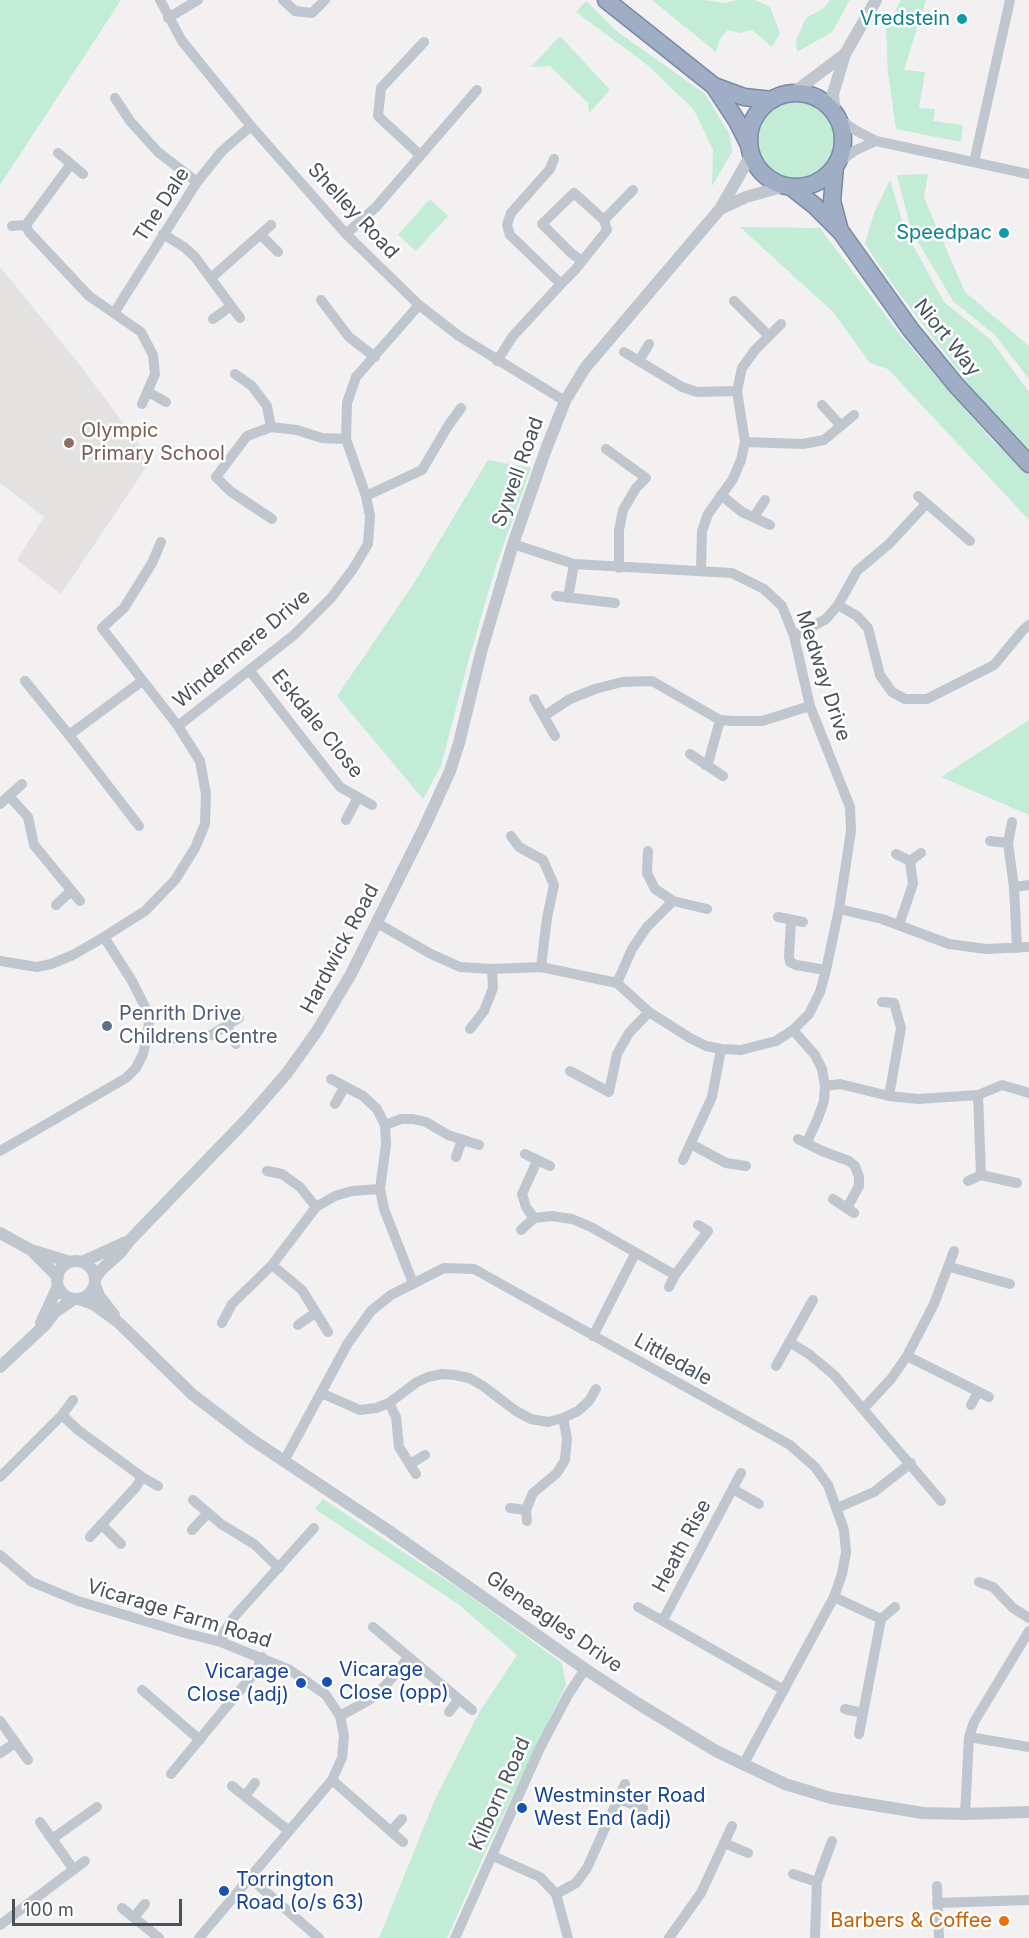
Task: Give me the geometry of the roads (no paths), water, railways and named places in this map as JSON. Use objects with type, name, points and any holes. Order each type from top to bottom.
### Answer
[{"type":"highway","points":[[606,0],[714,86],[737,121],[750,150],[760,172],[768,178],[788,187],[803,187],[816,183],[835,165],[842,143],[841,128],[836,116],[827,105],[817,98],[793,93],[772,100],[761,108],[750,132],[750,150]]},
{"type":"highway","points":[[714,86],[744,97],[772,100]]},
{"type":"highway","name":"Niort Way","points":[[835,165],[832,201],[840,232]]},
{"type":"highway","name":"Niort Way","points":[[788,187],[815,206],[840,232],[911,330],[956,385],[1029,464]]},
{"type":"street","name":"Shelley Road","points":[[160,0],[182,41],[251,126],[346,234],[419,305],[459,336],[565,401]]},
{"type":"street","points":[[168,18],[198,0]]},
{"type":"street","points":[[283,0],[295,11],[312,13],[325,0]]},
{"type":"street","points":[[876,0],[845,54],[833,94],[836,116],[855,130],[876,141],[1029,174]]},
{"type":"street","points":[[974,162],[1010,0]]},
{"type":"street","points":[[420,155],[378,116],[381,88],[424,42]]},
{"type":"street","points":[[793,93],[845,54]]},
{"type":"street","points":[[346,234],[376,207],[477,90]]},
{"type":"street","points":[[115,98],[130,121],[158,152],[197,182]]},
{"type":"street","name":"The Dale","points":[[114,313],[197,182],[222,151],[251,126]]},
{"type":"street","points":[[835,165],[856,150],[876,141]]},
{"type":"street","name":"Sywell Road","points":[[441,794],[459,743],[482,649],[513,544],[565,401],[592,359],[720,209],[750,150]]},
{"type":"street","points":[[58,153],[83,174]]},
{"type":"street","points":[[554,159],[550,169],[511,213],[507,225],[510,235],[561,284]]},
{"type":"street","points":[[26,225],[70,164]]},
{"type":"street","name":"Sywell Road","points":[[720,209],[746,197],[788,187]]},
{"type":"street","points":[[604,220],[633,190]]},
{"type":"street","points":[[497,361],[513,336],[575,270],[607,230],[604,220],[574,193],[542,224],[581,260]]},
{"type":"street","points":[[12,226],[26,225]]},
{"type":"street","points":[[26,225],[29,232],[89,296],[141,332],[153,355],[155,374],[142,404]]},
{"type":"street","points":[[211,278],[271,225]]},
{"type":"street","points":[[163,234],[195,257],[240,318]]},
{"type":"street","points":[[261,235],[278,252]]},
{"type":"street","points":[[321,300],[349,337],[375,357]]},
{"type":"street","points":[[734,301],[769,336]]},
{"type":"street","name":"Windermere Drive","points":[[0,961],[37,967],[73,955],[145,911],[175,880],[195,848],[205,824],[206,794],[200,761],[178,726],[294,635],[331,598],[368,544],[370,516],[366,496],[346,438],[347,403],[356,377],[419,305]]},
{"type":"street","points":[[213,319],[231,306]]},
{"type":"street","points":[[701,570],[702,531],[708,514],[733,479],[745,442],[737,391],[742,368],[781,324]]},
{"type":"street","points":[[639,361],[649,344]]},
{"type":"street","points":[[624,352],[682,387],[698,392],[737,391]]},
{"type":"street","points":[[235,374],[252,386],[267,406],[271,427]]},
{"type":"street","points":[[148,392],[166,402]]},
{"type":"street","points":[[822,405],[841,426]]},
{"type":"street","points":[[366,496],[422,470],[460,408]]},
{"type":"street","points":[[745,442],[803,444],[824,440],[854,415]]},
{"type":"street","points":[[272,519],[230,492],[216,477],[247,436],[271,427],[297,430],[322,438],[346,438]]},
{"type":"street","points":[[606,449],[646,478],[636,488],[622,510],[619,530],[619,568]]},
{"type":"street","points":[[721,495],[742,512],[770,525]]},
{"type":"street","points":[[754,517],[765,500]]},
{"type":"street","points":[[794,636],[826,619],[838,605],[857,571],[889,544],[922,500],[970,541]]},
{"type":"street","points":[[161,542],[152,563],[124,608],[102,628],[178,726]]},
{"type":"street","name":"Medway Drive","points":[[513,544],[574,564],[732,573],[764,589],[782,606],[794,636],[810,706],[850,807],[851,831],[839,909],[826,970],[820,992],[809,1014],[793,1030],[776,1041],[741,1050],[706,1046],[649,1012],[617,983]]},
{"type":"street","points":[[568,598],[574,564]]},
{"type":"street","points":[[556,596],[615,603]]},
{"type":"street","points":[[838,605],[857,616],[868,628],[880,675],[892,692],[905,699],[927,699],[994,665],[1029,625]]},
{"type":"street","name":"Eskdale Close","points":[[250,670],[340,787],[357,799],[372,805]]},
{"type":"street","points":[[25,681],[140,826]]},
{"type":"street","points":[[69,735],[142,681]]},
{"type":"street","points":[[544,716],[570,699],[622,682],[652,681],[720,720],[733,722],[762,721],[810,706]]},
{"type":"street","points":[[534,699],[555,736]]},
{"type":"street","points":[[705,765],[709,760],[720,720]]},
{"type":"street","points":[[690,754],[723,776]]},
{"type":"street","points":[[22,784],[4,800],[28,817],[34,845],[80,901]]},
{"type":"street","name":"Hardwick Road","points":[[95,1282],[100,1270],[121,1252],[247,1119],[287,1073],[317,1031],[351,974],[441,794]]},
{"type":"street","name":"Eskdale Close","points":[[346,820],[357,799]]},
{"type":"street","points":[[839,909],[882,919],[949,944],[968,948],[1023,948],[1008,843],[1012,822]]},
{"type":"street","points":[[511,837],[519,847],[543,860],[554,885],[541,967]]},
{"type":"street","points":[[990,841],[1008,843]]},
{"type":"street","points":[[648,850],[647,873],[655,889],[673,902],[707,909]]},
{"type":"street","points":[[910,861],[921,853]]},
{"type":"street","points":[[896,854],[910,861]]},
{"type":"street","points":[[899,926],[913,884],[910,861]]},
{"type":"street","points":[[1014,887],[1029,885]]},
{"type":"street","points":[[56,905],[71,891]]},
{"type":"street","points":[[377,922],[431,954],[460,967],[492,969],[541,967],[617,983],[632,950],[647,927],[673,902]]},
{"type":"street","points":[[778,917],[803,922]]},
{"type":"street","points":[[791,920],[790,962],[826,970]]},
{"type":"street","points":[[0,1151],[126,1078],[136,1068],[143,1054],[149,1024],[146,1009],[132,981],[104,937]]},
{"type":"street","points":[[470,1029],[484,1011],[494,988],[492,969]]},
{"type":"street","points":[[882,1002],[894,1003],[901,1028],[889,1096]]},
{"type":"street","points":[[570,1071],[609,1092],[617,1054],[629,1033],[649,1012]]},
{"type":"street","points":[[147,1037],[198,1040],[226,1027],[238,1018]]},
{"type":"street","points":[[226,1027],[236,1044]]},
{"type":"street","points":[[793,1030],[815,1054],[822,1069],[825,1086],[824,1101],[818,1118],[802,1141],[849,1161],[855,1166],[859,1177],[859,1186],[851,1210],[833,1199]]},
{"type":"street","points":[[683,1160],[712,1097],[721,1049]]},
{"type":"street","points":[[331,1080],[363,1096],[377,1109],[385,1125],[386,1145],[380,1189],[384,1209],[413,1283]]},
{"type":"street","points":[[825,1086],[840,1084],[889,1096],[918,1099],[978,1095],[1002,1085],[1029,1093]]},
{"type":"street","points":[[335,1104],[345,1086]]},
{"type":"street","points":[[978,1095],[981,1175]]},
{"type":"street","points":[[385,1125],[401,1119],[413,1119],[426,1122],[462,1140],[479,1145]]},
{"type":"street","points":[[456,1157],[462,1140]]},
{"type":"street","points":[[691,1143],[726,1162],[746,1166]]},
{"type":"street","points":[[525,1154],[550,1166]]},
{"type":"street","points":[[534,1218],[526,1207],[522,1194],[537,1161]]},
{"type":"street","points":[[267,1171],[282,1174],[300,1187],[316,1207]]},
{"type":"street","points":[[968,1181],[981,1175],[1017,1183]]},
{"type":"street","points":[[222,1323],[232,1304],[272,1265],[316,1207],[335,1196],[352,1191],[380,1189]]},
{"type":"street","points":[[521,1230],[534,1218],[552,1216],[572,1219],[591,1227],[675,1275]]},
{"type":"street","points":[[669,1287],[675,1275],[708,1231],[698,1225]]},
{"type":"street","points":[[0,1233],[31,1250],[76,1262],[91,1269],[95,1282],[89,1294],[63,1305],[0,1367]]},
{"type":"street","name":"Hardwick Road","points":[[76,1262],[130,1240]]},
{"type":"street","points":[[31,1250],[58,1282],[64,1295],[77,1299]]},
{"type":"street","points":[[863,1408],[891,1379],[907,1356],[934,1304],[950,1268],[954,1251]]},
{"type":"street","points":[[592,1336],[635,1254]]},
{"type":"street","points":[[36,1332],[58,1282],[61,1269],[76,1262]]},
{"type":"street","points":[[272,1265],[302,1290],[328,1332]]},
{"type":"street","name":"Littledale","points":[[284,1461],[357,1328],[371,1311],[390,1295],[444,1268],[474,1269],[790,1445],[815,1467],[828,1485],[844,1530],[846,1552],[842,1574],[834,1597],[743,1765]]},
{"type":"street","points":[[950,1268],[1010,1284]]},
{"type":"street","name":"Gleneagles Drive","points":[[95,1282],[99,1296],[118,1322]]},
{"type":"street","name":"Gleneagles Drive","points":[[77,1299],[93,1304],[118,1322],[193,1395],[219,1416],[495,1604],[585,1669],[683,1732],[743,1765],[785,1784],[831,1798],[908,1811],[965,1814],[1029,1812]]},
{"type":"street","points":[[776,1366],[813,1300]]},
{"type":"street","points":[[298,1325],[315,1313]]},
{"type":"street","points":[[789,1342],[809,1354],[834,1375],[941,1501]]},
{"type":"street","points":[[907,1356],[988,1397]]},
{"type":"street","points":[[321,1393],[360,1410],[376,1408],[389,1404],[417,1382],[428,1377],[442,1374],[455,1375],[469,1378],[483,1386],[516,1411],[531,1419],[548,1422],[578,1411],[589,1401],[596,1389]]},
{"type":"street","points":[[971,1405],[978,1392]]},
{"type":"street","points":[[0,1477],[62,1415],[73,1400]]},
{"type":"street","points":[[389,1404],[396,1417],[399,1447],[416,1474]]},
{"type":"street","points":[[62,1415],[78,1430],[142,1477],[158,1486]]},
{"type":"street","points":[[510,1508],[526,1516],[534,1493],[557,1473],[565,1460],[567,1438],[563,1418]]},
{"type":"street","points":[[410,1464],[425,1455]]},
{"type":"street","points":[[837,1508],[874,1492],[911,1463]]},
{"type":"street","name":"Heath Rise","points":[[663,1620],[741,1473]]},
{"type":"street","points":[[90,1536],[136,1487],[142,1477]]},
{"type":"street","name":"Heath Rise","points":[[733,1489],[759,1504]]},
{"type":"street","points":[[193,1500],[221,1524],[254,1544],[279,1568]]},
{"type":"street","points":[[192,1530],[208,1513]]},
{"type":"street","points":[[101,1524],[121,1544]]},
{"type":"street","points":[[221,1642],[224,1632],[234,1617],[314,1528]]},
{"type":"street","name":"Vicarage Farm Road","points":[[0,1555],[32,1582],[78,1601],[221,1642],[262,1657],[308,1680],[326,1695],[340,1716]]},
{"type":"street","points":[[979,1582],[993,1587],[1013,1608],[1029,1618]]},
{"type":"street","points":[[834,1597],[881,1619]]},
{"type":"street","name":"Heath Rise","points":[[638,1607],[784,1690]]},
{"type":"street","points":[[859,1734],[881,1619],[895,1607]]},
{"type":"street","points":[[373,1627],[472,1710]]},
{"type":"street","points":[[965,1814],[969,1737],[982,1707],[1029,1631]]},
{"type":"street","points":[[171,1774],[256,1671],[262,1657]]},
{"type":"street","points":[[199,1938],[332,1780],[342,1758],[344,1736],[340,1716],[369,1700],[385,1686],[408,1658]]},
{"type":"street","name":"Kilborn Road","points":[[455,1938],[540,1748],[568,1695],[585,1669]]},
{"type":"street","points":[[142,1689],[200,1740]]},
{"type":"street","points":[[449,1712],[459,1699]]},
{"type":"street","points":[[845,1709],[863,1713]]},
{"type":"street","points":[[0,1721],[28,1760]]},
{"type":"street","points":[[969,1737],[1029,1747]]},
{"type":"street","points":[[0,1753],[15,1743]]},
{"type":"street","points":[[332,1780],[403,1842]]},
{"type":"street","points":[[245,1796],[255,1783]]},
{"type":"street","points":[[556,1894],[576,1883],[587,1868],[625,1784]]},
{"type":"street","points":[[232,1786],[288,1831]]},
{"type":"street","points":[[618,1799],[643,1808]]},
{"type":"street","points":[[52,1839],[97,1807]]},
{"type":"street","points":[[391,1831],[402,1819]]},
{"type":"street","points":[[40,1822],[74,1870]]},
{"type":"street","points":[[669,1938],[701,1893],[732,1826]]},
{"type":"street","points":[[815,1938],[817,1882],[832,1841]]},
{"type":"street","points":[[724,1843],[748,1853]]},
{"type":"street","points":[[493,1856],[540,1877],[556,1894],[568,1938]]},
{"type":"street","points":[[0,1925],[85,1862]]},
{"type":"street","points":[[793,1874],[817,1882]]},
{"type":"street","points":[[250,1878],[319,1938]]},
{"type":"street","points":[[937,1886],[939,1938]]},
{"type":"street","points":[[937,1902],[1029,1900]]},
{"type":"street","points":[[135,1917],[146,1904]]},
{"type":"street","points":[[122,1908],[159,1938]]},
{"type":"place","name":"Vredstein","points":[[962,19]]},
{"type":"place","name":"Speedpac","points":[[1004,233]]},
{"type":"place","name":"Olympic Primary School","points":[[69,443]]},
{"type":"place","name":"Penrith Drive Childrens Centre","points":[[107,1026]]},
{"type":"place","name":"Vicarage Close (opp)","points":[[327,1682]]},
{"type":"place","name":"Vicarage Close (adj)","points":[[301,1683]]},
{"type":"place","name":"Westminster Road West End (adj)","points":[[522,1808]]},
{"type":"place","name":"Torrington Road (o/s 63)","points":[[224,1891]]},
{"type":"place","name":"Barbers & Coffee","points":[[1004,1921]]}]
